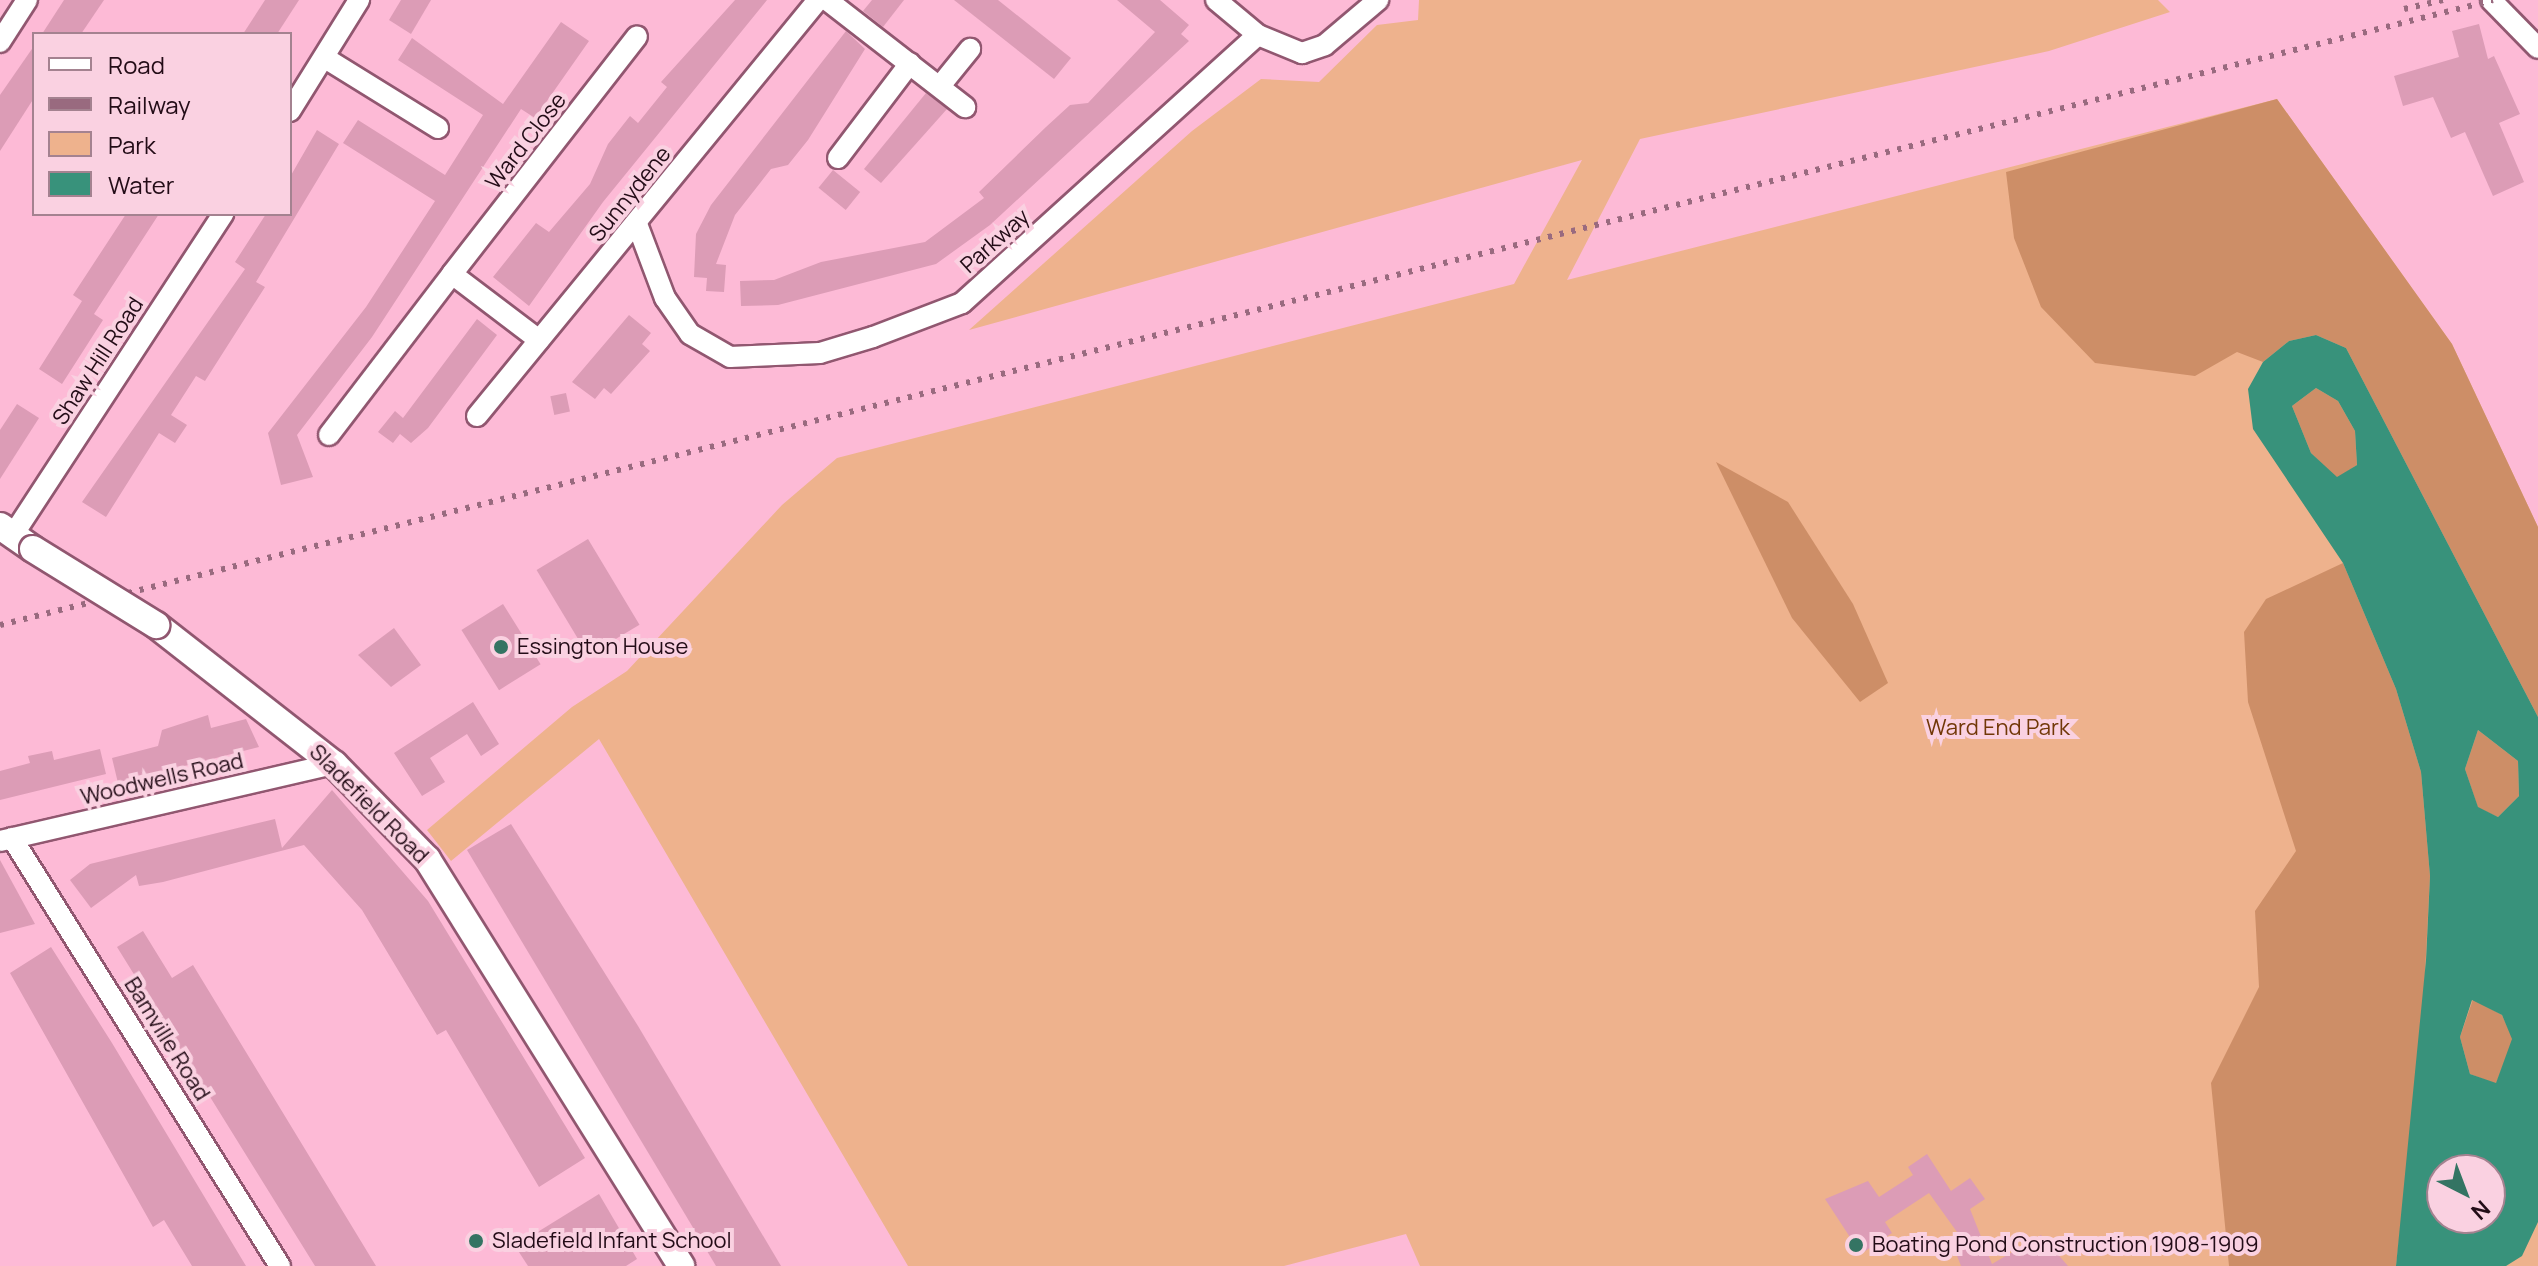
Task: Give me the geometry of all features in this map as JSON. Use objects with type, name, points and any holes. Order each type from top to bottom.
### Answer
[{"type":"street","points":[[0,42],[27,0]]},
{"type":"street","points":[[292,108],[359,0]]},
{"type":"street","name":"Sunnydene","points":[[477,416],[818,0]]},
{"type":"street","points":[[827,0],[965,107]]},
{"type":"street","points":[[1216,0],[1258,35],[1302,53],[1325,45],[1378,0]]},
{"type":"street","points":[[2491,0],[2538,48]]},
{"type":"street","name":"Parkway","points":[[637,224],[665,298],[690,334],[730,357],[820,353],[860,341],[962,303],[1258,35]]},
{"type":"street","name":"Ward Close","points":[[329,435],[388,353],[637,36]]},
{"type":"street","points":[[940,86],[970,49]]},
{"type":"street","points":[[325,58],[438,128]]},
{"type":"street","points":[[838,158],[910,63]]},
{"type":"street","name":"Shaw Hill Road","points":[[16,537],[222,216]]},
{"type":"street","points":[[452,274],[539,340]]},
{"type":"street","name":"Sladefield Road","points":[[16,537],[156,625],[334,764],[427,859],[681,1266]]},
{"type":"street","name":"Woodwells Road","points":[[6,839],[334,764]]},
{"type":"street","name":"Bamville Road","points":[[6,839],[280,1266]]},
{"type":"green space","name":"Ward End Park","points":[[1419,0],[2158,0],[2170,12],[2049,51],[1640,139],[1567,280],[2277,99],[2452,344],[2538,527],[2538,1266],[1420,1266],[1406,1234],[1284,1266],[908,1266],[599,739],[451,861],[427,830],[572,707],[627,671],[782,505],[837,458],[1514,284],[1582,160],[969,330],[1192,131],[1261,79],[1319,82],[1377,25],[1418,20]]},
{"type":"shaded area","points":[[2277,99],[2452,344],[2538,527],[2538,717],[2346,348],[2316,335],[2289,341],[2263,362],[2237,352],[2195,376],[2095,363],[2041,307],[2014,238],[2006,172]]},
{"type":"shaded area","points":[[2316,388],[2338,401],[2355,431],[2357,465],[2337,478],[2311,453],[2292,406]]},
{"type":"shaded area","points":[[1716,462],[1788,502],[1853,604],[1888,683],[1860,702],[1792,618]]},
{"type":"shaded area","points":[[2343,563],[2396,689],[2421,772],[2430,876],[2421,1053],[2396,1266],[2229,1266],[2211,1083],[2259,987],[2255,911],[2296,851],[2248,702],[2244,632],[2266,599]]},
{"type":"shaded area","points":[[2478,730],[2518,761],[2519,796],[2498,817],[2478,808],[2465,769]]},
{"type":"shaded area","points":[[2473,999],[2502,1015],[2513,1039],[2496,1084],[2470,1074],[2460,1037]]},
{"type":"water","points":[[2316,335],[2346,348],[2538,717],[2538,1222],[2522,1256],[2506,1266],[2396,1266],[2426,960],[2430,876],[2421,772],[2396,689],[2343,563],[2253,429],[2248,389],[2263,362],[2289,341]],"holes":[[[2316,388],[2338,401],[2355,431],[2357,465],[2337,477],[2311,453],[2292,406]],[[2478,730],[2518,761],[2519,796],[2498,817],[2478,807],[2465,769]],[[2472,1000],[2502,1015],[2512,1039],[2496,1083],[2470,1074],[2460,1037]]]},
{"type":"building","points":[[64,0],[104,0],[82,32],[43,32]]},
{"type":"building","points":[[265,0],[299,0],[278,32],[244,32]]},
{"type":"building","points":[[401,0],[431,0],[411,34],[389,20]]},
{"type":"building","points":[[735,0],[767,0],[603,202],[529,306],[493,277],[536,223],[549,232],[590,184],[608,144],[630,116],[638,123],[667,87],[661,82]]},
{"type":"building","points":[[872,0],[904,0],[883,27],[863,11]]},
{"type":"building","points":[[954,0],[998,0],[1071,58],[1054,79]]},
{"type":"building","points":[[1117,0],[1160,0],[1189,25],[1181,34],[1189,41],[990,225],[936,264],[778,305],[741,306],[740,281],[774,280],[821,262],[925,242],[984,198],[979,192],[1070,105],[1088,103],[1155,32]]},
{"type":"building","points":[[561,22],[589,41],[535,118],[521,109],[372,337],[297,435],[313,477],[281,485],[268,433],[366,307],[435,201],[343,143],[358,120],[445,175],[483,115],[398,60],[412,38],[503,104]]},
{"type":"building","points":[[2479,24],[2488,59],[2494,56],[2520,114],[2499,123],[2524,182],[2493,196],[2465,132],[2451,138],[2433,97],[2403,106],[2394,76],[2459,57],[2452,31]]},
{"type":"building","points":[[846,31],[865,49],[808,140],[788,165],[771,169],[735,215],[716,264],[726,265],[724,292],[706,291],[707,278],[694,277],[696,234],[711,205]]},
{"type":"building","points":[[32,49],[32,101],[0,151],[0,95]]},
{"type":"building","points":[[926,93],[947,109],[881,183],[864,169]]},
{"type":"building","points":[[317,130],[339,144],[256,282],[265,287],[205,381],[196,376],[171,415],[187,425],[175,443],[159,433],[106,517],[82,502],[245,269],[235,262],[265,216],[292,216],[292,174]]},
{"type":"building","points":[[833,170],[860,192],[846,210],[819,188]]},
{"type":"building","points":[[125,216],[158,216],[94,314],[103,320],[62,384],[39,369],[82,301],[73,295]]},
{"type":"building","points":[[629,315],[651,333],[642,344],[650,351],[611,394],[604,388],[595,399],[572,382]]},
{"type":"building","points":[[477,319],[497,335],[428,428],[411,443],[400,434],[393,443],[378,432],[395,411],[403,418]]},
{"type":"building","points":[[566,393],[570,412],[554,415],[550,396]]},
{"type":"building","points":[[17,404],[39,418],[0,479],[0,430]]},
{"type":"building","points":[[588,539],[640,625],[588,656],[537,570]]},
{"type":"building","name":"Essington House","points":[[503,604],[541,664],[499,690],[461,630]]},
{"type":"building","points":[[394,628],[421,665],[391,687],[358,655]]},
{"type":"building","points":[[473,702],[499,744],[481,756],[467,734],[430,758],[445,782],[422,796],[394,753]]},
{"type":"building","points":[[208,715],[211,728],[246,719],[259,747],[118,783],[112,758],[158,746],[162,730]]},
{"type":"building","points":[[100,749],[106,774],[0,800],[0,771],[30,763],[28,756],[52,751],[54,760]]},
{"type":"building","points":[[332,790],[428,901],[585,1158],[539,1187],[446,1030],[437,1035],[362,910],[304,845],[163,882],[139,886],[136,875],[91,908],[70,880],[90,864],[275,819],[282,848]]},
{"type":"building","points":[[511,824],[638,1026],[781,1266],[716,1266],[467,850]]},
{"type":"building","points":[[0,860],[35,924],[0,933]]},
{"type":"building","points":[[143,931],[172,978],[193,965],[376,1266],[315,1266],[117,947]]},
{"type":"building","points":[[51,947],[246,1266],[192,1266],[164,1220],[153,1227],[10,973]]},
{"type":"building","points":[[1927,1154],[1951,1191],[1970,1178],[1985,1199],[1970,1209],[1992,1264],[2041,1235],[2068,1266],[1961,1266],[1952,1243],[1962,1239],[1929,1193],[1885,1222],[1892,1233],[1861,1254],[1825,1199],[1868,1181],[1879,1197],[1913,1175],[1908,1167]]},
{"type":"building","points":[[599,1194],[637,1259],[626,1266],[528,1266],[515,1246]]},
{"type":"railway","points":[[2404,9],[2443,0]]},
{"type":"railway","points":[[0,625],[2493,0]]},
{"type":"place","name":"Essington House","points":[[501,647]]},
{"type":"place","name":"Sladefield Infant School","points":[[476,1241]]},
{"type":"place","name":"Boating Pond Construction 1908-1909","points":[[1856,1245]]}]
